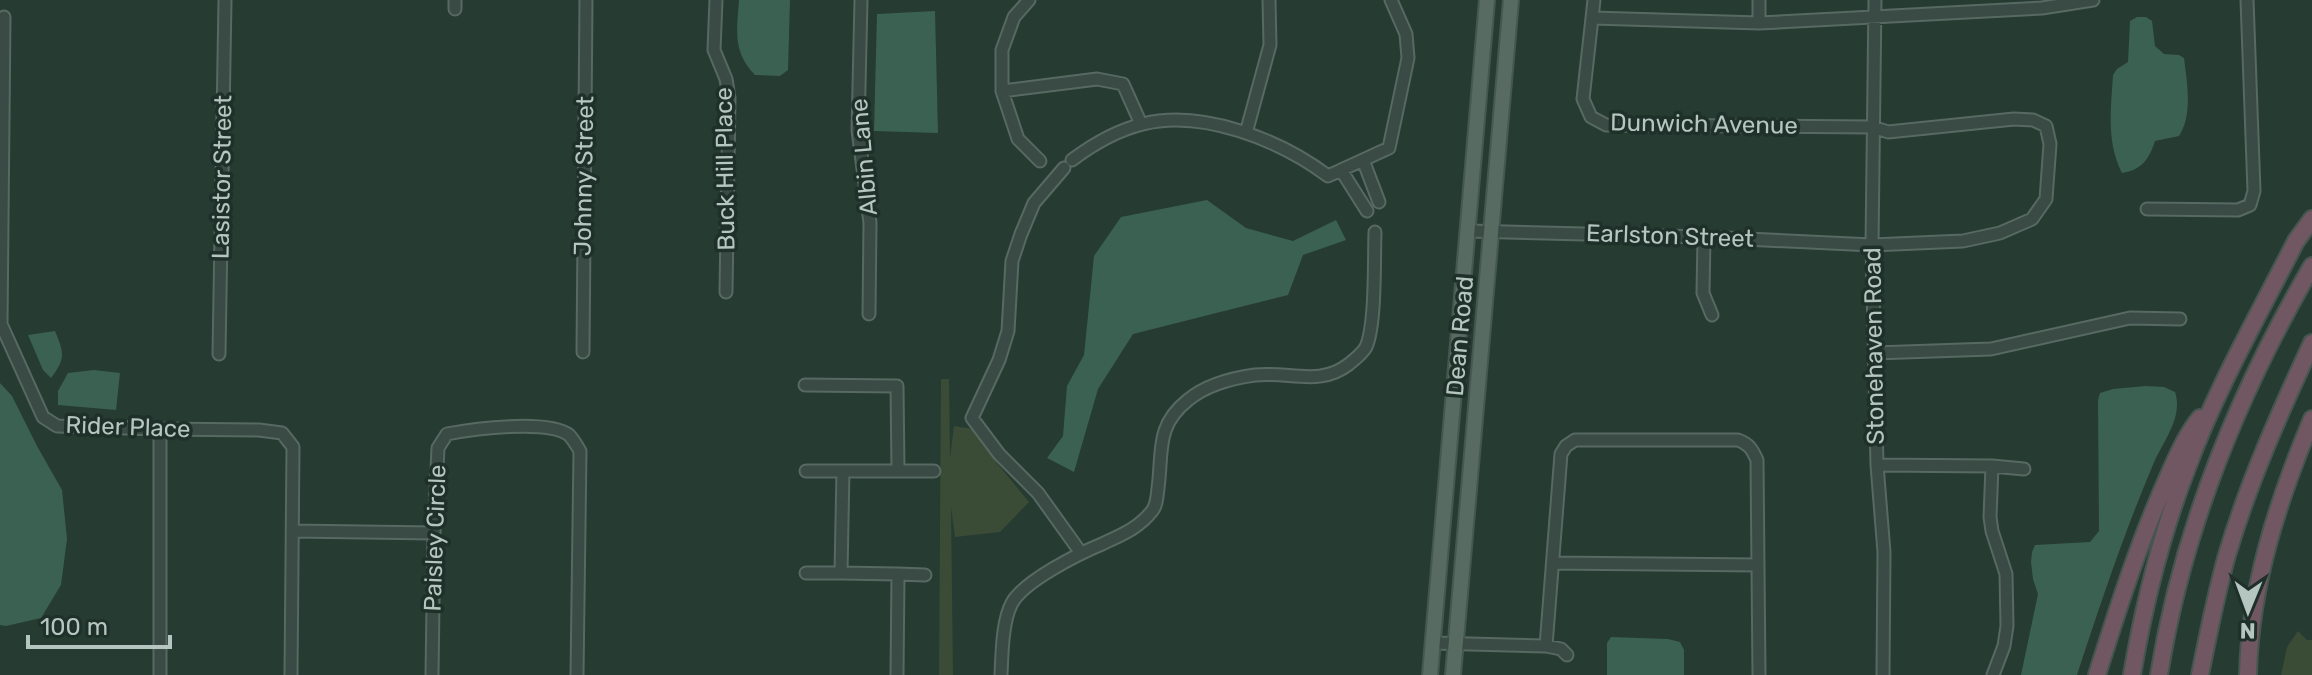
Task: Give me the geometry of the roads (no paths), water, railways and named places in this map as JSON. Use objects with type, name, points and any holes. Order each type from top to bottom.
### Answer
[{"type":"highway","points":[[2132,675],[2157,556],[2187,468],[2214,401],[2296,241],[2312,219]]},
{"type":"highway","points":[[2159,675],[2180,575],[2227,437],[2256,371],[2312,266]]},
{"type":"highway","points":[[2200,675],[2212,610],[2244,502],[2273,426],[2312,343]]},
{"type":"highway","points":[[2097,675],[2124,588],[2159,499],[2193,427],[2214,401]]},
{"type":"highway","points":[[2248,675],[2249,634],[2266,546],[2288,477],[2312,419]]},
{"type":"main road","name":"Dean Road","points":[[1430,675],[1487,0]]},
{"type":"main road","name":"Dean Road","points":[[1453,675],[1511,0]]},
{"type":"street","name":"Lasistor Street","points":[[219,354],[225,0]]},
{"type":"street","name":"Johnny Street","points":[[583,352],[586,0]]},
{"type":"street","name":"Buck Hill Place","points":[[716,0],[714,50],[726,79],[729,98],[726,292]]},
{"type":"street","name":"Albin Lane","points":[[861,0],[858,130],[870,223],[869,314]]},
{"type":"street","points":[[1029,0],[1014,17],[1002,50],[1002,91],[1018,139],[1040,161]]},
{"type":"street","points":[[1246,133],[1270,45],[1269,0]]},
{"type":"street","points":[[1081,553],[1038,493],[999,454],[972,418],[999,360],[1008,331],[1012,261],[1034,203],[1068,164],[1090,146],[1141,124],[1164,120],[1202,121],[1246,133],[1278,146],[1328,176],[1389,148],[1408,58],[1406,34],[1391,0]]},
{"type":"street","name":"Dunwich Avenue","points":[[1594,0],[1583,99],[1591,117],[1606,125],[1873,127],[1888,132],[2014,119],[2033,120],[2046,126],[2050,144],[2046,199],[2032,219],[2000,233],[1963,241],[1872,245]]},
{"type":"street","points":[[1759,0],[1759,23]]},
{"type":"street","name":"Stonehaven Road","points":[[1875,0],[1872,245],[1877,465],[1884,552],[1883,675]]},
{"type":"street","points":[[1593,18],[1759,23],[2093,0]]},
{"type":"street","points":[[2147,209],[2238,210],[2250,205],[2254,191],[2247,0]]},
{"type":"street","name":"Rider Place","points":[[4,17],[1,324],[43,417],[57,426],[282,433],[293,447],[291,675]]},
{"type":"street","points":[[1002,91],[1097,79],[1123,84],[1141,124]]},
{"type":"street","points":[[1363,160],[1379,202]]},
{"type":"street","points":[[1341,170],[1367,211]]},
{"type":"street","name":"Earlston Street","points":[[1468,231],[1872,245]]},
{"type":"street","points":[[1001,675],[1004,636],[1011,605],[1024,588],[1081,553],[1140,525],[1155,508],[1161,441],[1171,417],[1189,399],[1215,384],[1254,375],[1315,377],[1336,374],[1358,357],[1366,346],[1371,326],[1375,232]]},
{"type":"street","points":[[1704,237],[1703,293],[1712,315]]},
{"type":"street","points":[[1875,353],[1991,349],[2130,318],[2180,319]]},
{"type":"street","points":[[805,385],[897,386],[898,471]]},
{"type":"street","name":"Paisley Circle","points":[[432,675],[438,448],[447,434],[480,428],[528,427],[553,428],[569,435],[580,451],[577,675]]},
{"type":"street","points":[[160,429],[160,675]]},
{"type":"street","points":[[1546,646],[1561,454],[1566,446],[1575,440],[1738,440],[1752,449],[1757,460],[1759,675]]},
{"type":"street","points":[[1877,465],[2024,469]]},
{"type":"street","points":[[1992,466],[1990,517],[2006,574],[2007,626],[2004,646],[1993,675]]},
{"type":"street","points":[[806,471],[934,471]]},
{"type":"street","points":[[841,573],[843,471]]},
{"type":"street","points":[[293,531],[434,533]]},
{"type":"street","points":[[1553,563],[1758,565]]},
{"type":"street","points":[[806,573],[925,575]]},
{"type":"street","points":[[897,675],[898,574]]},
{"type":"street","points":[[1433,643],[1546,646],[1561,649],[1567,655]]}]
